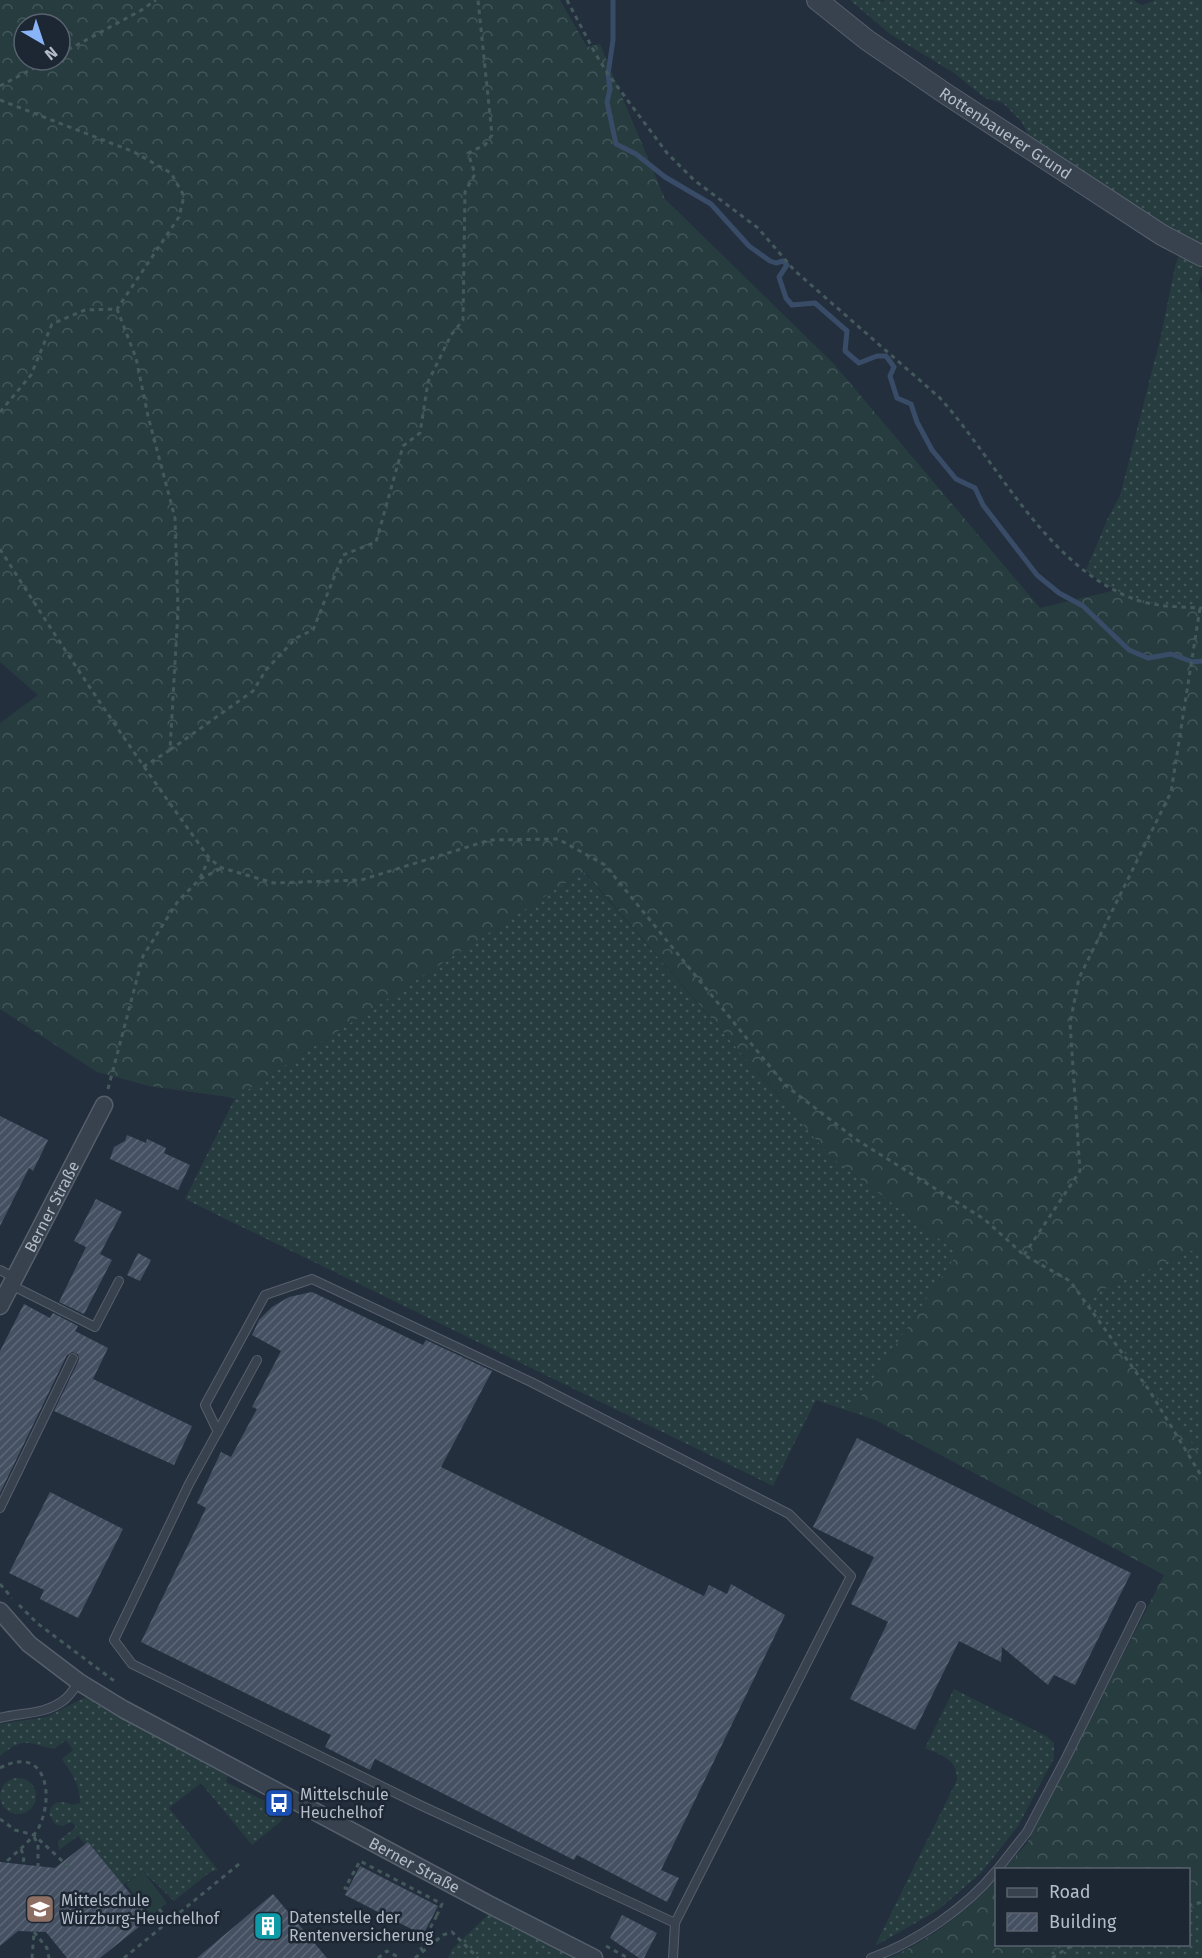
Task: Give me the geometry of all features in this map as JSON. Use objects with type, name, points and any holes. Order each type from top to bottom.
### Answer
[{"type":"street","name":"Rottenbauerer Grund","points":[[817,0],[867,40],[946,94],[1162,235],[1202,255]]},
{"type":"street","name":"Berner Straße","points":[[0,1306],[9,1278],[104,1105]]},
{"type":"street","name":"Berner Straße","points":[[0,1611],[29,1644],[79,1682],[123,1709],[490,1905],[599,1952]]},
{"type":"lane","points":[[9,1278],[95,1327],[119,1281]]},
{"type":"lane","points":[[218,1432],[205,1405],[265,1295],[312,1279],[531,1382],[789,1514],[851,1576],[675,1923],[673,1958]]},
{"type":"lane","points":[[0,1508],[73,1358]]},
{"type":"lane","points":[[257,1360],[189,1484],[114,1640],[132,1664],[420,1805],[675,1923]]},
{"type":"lane","points":[[999,1868],[1027,1832],[1141,1606]]},
{"type":"lane","points":[[0,1718],[43,1711],[65,1700],[79,1682]]},
{"type":"lane","points":[[871,1958],[889,1952],[944,1919],[995,1872]]},
{"type":"path","points":[[72,48],[156,0]]},
{"type":"path","points":[[143,767],[253,692],[266,670],[296,638],[313,630],[343,555],[376,542],[403,446],[420,433],[428,382],[451,335],[463,320],[465,192],[475,174],[468,153],[485,145],[492,135],[478,0]]},
{"type":"path","points":[[567,0],[608,74],[667,153],[694,180],[758,228],[794,270],[940,398],[961,421],[1014,496],[1046,535],[1098,580],[1135,600],[1201,608],[1172,792],[1079,978],[1070,1023],[1080,1171],[1024,1255]]},
{"type":"path","points":[[0,86],[26,72]]},
{"type":"path","points":[[0,100],[135,152],[171,173],[184,196],[179,217],[117,309]]},
{"type":"path","points":[[117,309],[136,358],[148,416],[175,518],[178,610],[171,750]]},
{"type":"path","points":[[0,412],[31,375],[51,324],[84,310],[117,309]]},
{"type":"path","points":[[0,549],[60,644],[143,767],[210,859],[222,868],[274,883],[362,880],[490,840],[558,839],[605,865],[785,1085],[857,1140],[984,1219],[1024,1255],[1070,1281],[1149,1390],[1202,1477]]},
{"type":"path","points":[[104,1105],[143,956],[178,901],[200,879],[210,859]]},
{"type":"path","points":[[200,879],[222,868]]},
{"type":"path","points":[[0,1584],[37,1623],[119,1684]]},
{"type":"path","points":[[0,1768],[15,1761],[31,1764],[43,1775],[47,1791],[40,1824],[34,1835],[7,1861]]},
{"type":"path","points":[[0,1820],[15,1830],[34,1835],[69,1867]]},
{"type":"path","points":[[34,1835],[38,1844],[38,1866]]},
{"type":"path","points":[[21,1849],[24,1857],[23,1864]]},
{"type":"path","points":[[348,1889],[345,1888],[360,1861],[442,1904],[420,1947],[423,1951]]},
{"type":"path","points":[[124,1958],[239,1864]]},
{"type":"path","points":[[159,1909],[169,1921]]},
{"type":"path","points":[[32,1958],[34,1932],[47,1948],[49,1958]]},
{"type":"path","points":[[415,1958],[442,1935],[452,1932],[478,1958]]},
{"type":"path","points":[[1052,1958],[1074,1946]]},
{"type":"path","points":[[378,1958],[387,1951],[400,1958]]},
{"type":"path","points":[[599,1952],[628,1958]]},
{"type":"green space","points":[[0,0],[560,0],[587,47],[600,44],[665,199],[833,363],[1040,608],[1116,590],[1147,601],[1202,608],[1202,1246],[1084,1298],[1202,1457],[1202,1908],[1190,1908],[1190,1868],[1005,1868],[1027,1843],[1164,1575],[853,1408],[958,1253],[831,1157],[584,871],[235,1098],[149,1086],[97,1072],[0,1009],[0,723],[38,695],[0,662]]},
{"type":"green space","points":[[850,0],[883,2],[885,0],[1133,0],[1142,5],[1155,0],[1202,0],[1202,275],[1198,283],[1202,295],[1202,608],[1141,600],[1114,589],[1086,570],[1120,496],[1182,245],[1036,151],[1022,122],[1003,103],[985,98],[954,73],[890,34]]},
{"type":"green space","points":[[583,871],[831,1157],[958,1253],[853,1408],[878,1421],[816,1400],[773,1486],[185,1199],[235,1098]]},
{"type":"green space","points":[[1202,1246],[1202,1457],[1084,1298]]},
{"type":"green space","points":[[954,1689],[1046,1736],[1054,1743],[1054,1758],[1018,1826],[981,1873],[938,1910],[875,1946],[957,1780],[951,1762],[925,1748]]},
{"type":"green space","points":[[90,1697],[131,1723],[228,1776],[226,1782],[283,1810],[284,1817],[252,1845],[201,1783],[169,1808],[218,1870],[210,1872],[174,1901],[143,1871],[123,1885],[88,1842],[85,1844],[78,1836],[59,1850],[58,1841],[76,1827],[72,1822],[62,1826],[55,1824],[49,1814],[52,1806],[58,1802],[73,1805],[80,1803],[77,1785],[62,1759],[73,1750],[66,1740],[54,1749],[21,1743],[0,1756],[0,1724],[46,1717]]},
{"type":"green space","points":[[18,1778],[31,1783],[36,1796],[31,1809],[18,1814],[5,1809],[0,1796],[5,1783]]},
{"type":"green space","points":[[143,1871],[167,1903],[151,1916],[126,1884]]},
{"type":"green space","points":[[995,1880],[995,1946],[1060,1946],[1041,1958],[888,1958],[932,1934],[961,1913]]},
{"type":"green space","points":[[1190,1908],[1202,1908],[1202,1958],[1041,1958],[1060,1946],[1190,1946]]},
{"type":"green space","points":[[492,1911],[580,1958],[448,1958],[452,1949]]},
{"type":"building","points":[[0,1116],[48,1140],[33,1171],[29,1168],[0,1226]]},
{"type":"building","points":[[127,1135],[146,1143],[147,1139],[166,1148],[164,1153],[190,1165],[178,1190],[110,1159],[114,1147],[125,1141]]},
{"type":"building","points":[[96,1199],[122,1212],[100,1254],[112,1260],[84,1314],[59,1302],[86,1247],[74,1241]]},
{"type":"building","points":[[138,1253],[151,1260],[140,1281],[127,1275]]},
{"type":"building","points":[[312,1292],[423,1345],[426,1340],[492,1371],[441,1467],[704,1596],[709,1585],[727,1594],[731,1584],[785,1615],[661,1870],[679,1878],[667,1902],[577,1855],[574,1860],[375,1759],[370,1770],[325,1747],[331,1735],[141,1642],[206,1508],[197,1503],[221,1452],[231,1457],[257,1409],[252,1407],[281,1351],[252,1335],[259,1320],[272,1307],[289,1297]]},
{"type":"building","points":[[24,1304],[50,1318],[53,1313],[78,1326],[75,1331],[108,1348],[93,1379],[192,1426],[174,1465],[54,1411],[79,1360],[78,1354],[72,1352],[67,1355],[0,1493],[0,1351]]},
{"type":"building","points":[[857,1438],[1131,1573],[1075,1685],[1054,1675],[1048,1685],[1002,1647],[1001,1662],[959,1641],[915,1730],[850,1699],[888,1622],[851,1604],[874,1557],[813,1527]]},
{"type":"building","points":[[50,1492],[123,1529],[78,1618],[40,1599],[44,1590],[9,1573]]},
{"type":"building","points":[[88,1842],[150,1918],[100,1958],[67,1958],[46,1932],[18,1931],[0,1946],[0,1862],[55,1868]]},
{"type":"building","points":[[360,1866],[438,1906],[423,1935],[345,1895]]},
{"type":"building","name":"Datenstelle der Rentenversicherung","points":[[273,1894],[327,1958],[197,1958]]},
{"type":"building","points":[[622,1915],[657,1933],[644,1958],[639,1958],[610,1938]]},
{"type":"waterway","points":[[613,0],[613,40],[607,102],[616,144],[636,154],[665,177],[711,204],[749,246],[770,261],[776,263],[783,261],[787,265],[779,277],[786,298],[792,305],[815,303],[847,331],[845,351],[859,363],[877,356],[886,356],[894,367],[890,376],[897,398],[911,404],[917,422],[932,450],[956,479],[975,488],[983,505],[1037,575],[1059,593],[1083,606],[1129,650],[1148,658],[1171,654],[1193,662],[1202,661]]},
{"type":"place","name":"Mittelschule Heuchelhof","points":[[279,1803]]},
{"type":"place","name":"Mittelschule Würzburg-Heuchelhof","points":[[40,1909]]},
{"type":"place","name":"Datenstelle der Rentenversicherung","points":[[268,1926]]}]
